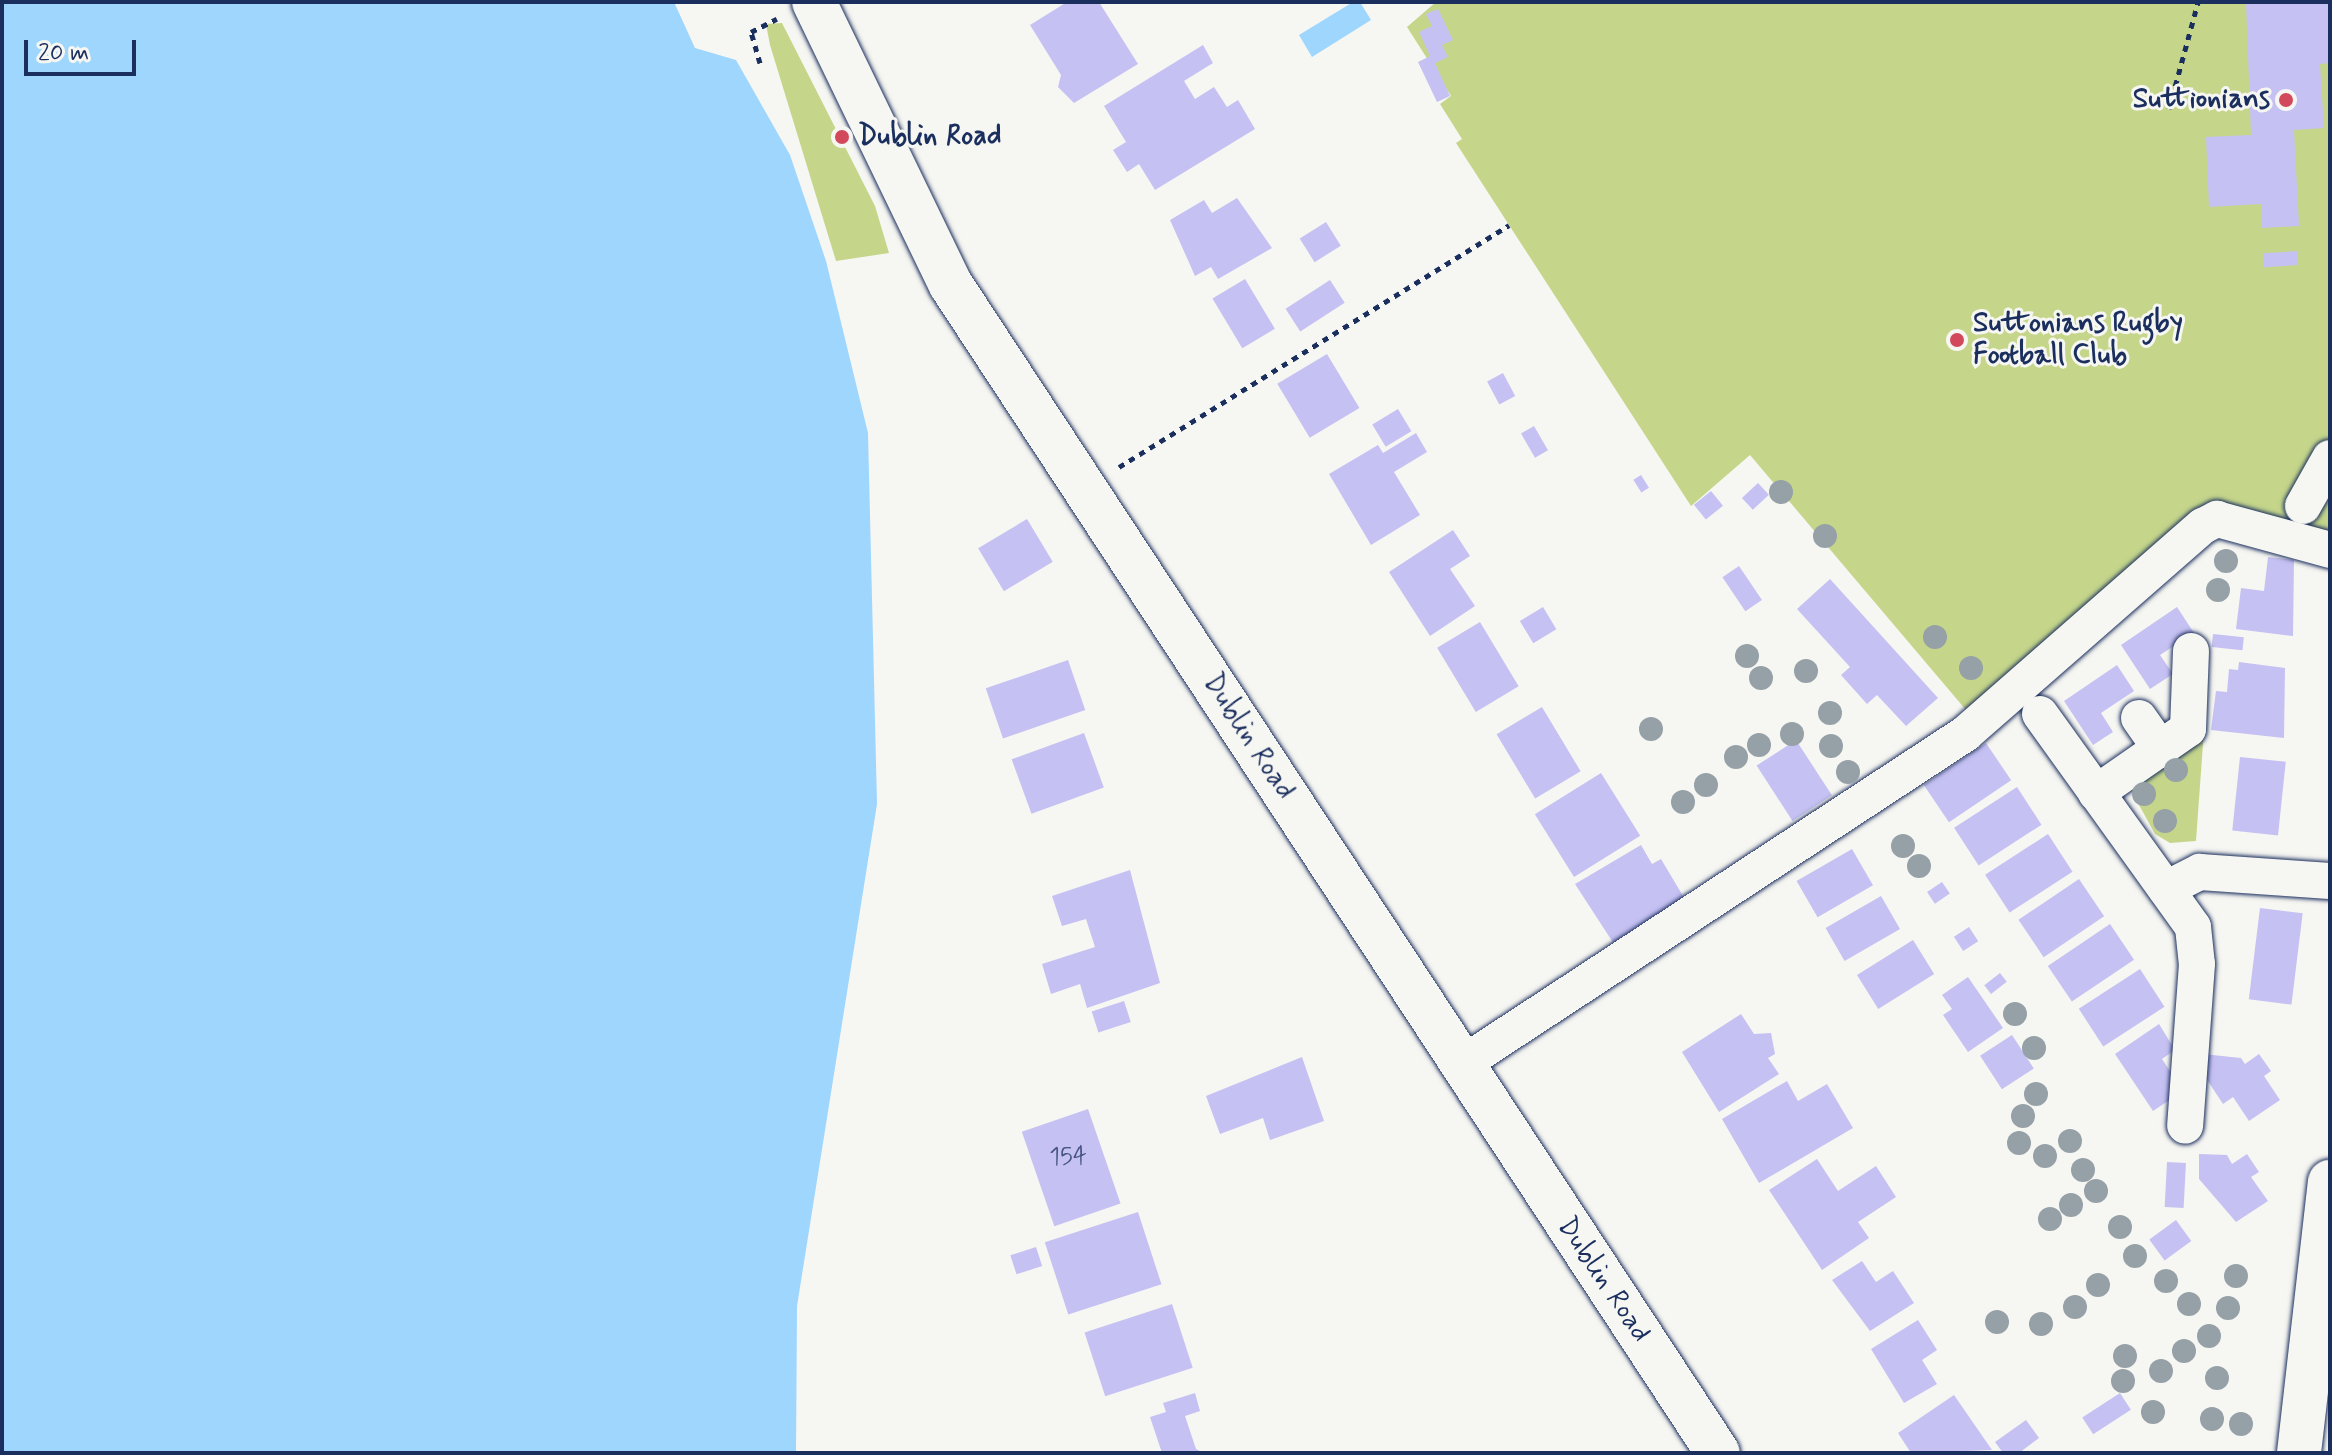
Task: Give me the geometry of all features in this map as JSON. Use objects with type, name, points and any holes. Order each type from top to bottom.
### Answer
[{"type":"main road","name":"Dublin Road","points":[[814,2],[951,285],[1718,1453]]},
{"type":"main road","points":[[2299,1453],[2330,1182]]},
{"type":"street","points":[[2303,506],[2330,458]]},
{"type":"street","points":[[1462,1064],[1965,734],[2203,526],[2217,519],[2330,550]]},
{"type":"street","points":[[2096,793],[2188,729],[2191,651]]},
{"type":"street","points":[[2040,714],[2193,927],[2195,1000],[2185,1126]]},
{"type":"street","points":[[2139,718],[2167,746]]},
{"type":"street","points":[[2166,889],[2200,872],[2330,881]]},
{"type":"path","points":[[2169,109],[2198,2]]},
{"type":"path","points":[[760,63],[751,32],[767,24]]},
{"type":"path","points":[[1087,488],[1509,225]]},
{"type":"green space","name":"Suttonians Rugby Football Club","points":[[1436,2],[2330,2],[2330,561],[2216,527],[1988,736],[1750,455],[1691,506],[1456,143],[1462,139],[1440,104],[1451,96],[1407,27]]},
{"type":"green space","points":[[782,23],[875,206],[889,253],[836,261],[770,45],[766,24]]},
{"type":"green space","points":[[2204,730],[2196,841],[2170,843],[2155,834],[2128,785]]},
{"type":"water","points":[[2,2],[674,2],[695,48],[736,60],[790,155],[826,261],[868,433],[877,804],[797,1306],[796,1453],[2,1453]]},
{"type":"water","points":[[1353,2],[1360,2],[1371,20],[1312,57],[1299,35]]},
{"type":"building","points":[[1067,2],[1099,2],[1138,64],[1074,103],[1058,87],[1061,75],[1030,25]]},
{"type":"building","name":"Suttionians","points":[[2246,2],[2330,2],[2330,63],[2320,64],[2324,128],[2294,130],[2299,226],[2262,228],[2261,204],[2209,207],[2206,137],[2251,135]]},
{"type":"building","points":[[1438,9],[1453,40],[1442,45],[1448,57],[1435,63],[1450,96],[1437,102],[1418,62],[1430,56],[1419,32],[1432,26],[1426,14]]},
{"type":"building","points":[[1203,45],[1213,63],[1184,81],[1195,99],[1214,87],[1227,107],[1238,100],[1255,129],[1155,190],[1139,164],[1127,172],[1113,150],[1126,142],[1104,106]]},
{"type":"building","points":[[1237,198],[1272,248],[1218,279],[1211,267],[1195,276],[1170,220],[1204,200],[1212,213]]},
{"type":"building","points":[[1326,222],[1341,246],[1315,262],[1300,238]]},
{"type":"building","points":[[2297,251],[2298,265],[2264,267],[2263,253]]},
{"type":"building","points":[[1245,279],[1275,329],[1242,348],[1212,299]]},
{"type":"building","points":[[1330,280],[1345,303],[1300,332],[1286,309]]},
{"type":"building","points":[[1327,354],[1359,408],[1310,438],[1277,384]]},
{"type":"building","points":[[1503,373],[1515,396],[1499,404],[1487,381]]},
{"type":"building","points":[[1398,409],[1411,431],[1386,447],[1372,424]]},
{"type":"building","points":[[1534,426],[1548,450],[1535,458],[1521,434]]},
{"type":"building","points":[[1416,433],[1427,452],[1394,472],[1420,515],[1371,545],[1329,474],[1378,445],[1383,453]]},
{"type":"building","points":[[1641,475],[1649,488],[1641,492],[1633,480]]},
{"type":"building","points":[[1758,483],[1769,495],[1753,510],[1742,498]]},
{"type":"building","points":[[1711,491],[1723,506],[1706,520],[1694,505]]},
{"type":"building","points":[[1027,519],[1053,562],[1004,591],[978,548]]},
{"type":"building","points":[[1453,530],[1470,556],[1450,569],[1475,606],[1430,636],[1389,572]]},
{"type":"building","points":[[2268,557],[2294,560],[2293,636],[2236,629],[2241,588],[2264,591]]},
{"type":"building","points":[[1739,566],[1762,600],[1745,611],[1722,577]]},
{"type":"building","points":[[1830,579],[1938,698],[1906,726],[1877,695],[1867,704],[1841,675],[1850,667],[1797,609]]},
{"type":"building","points":[[1543,607],[1556,629],[1533,643],[1520,621]]},
{"type":"building","points":[[2177,607],[2194,633],[2160,655],[2173,674],[2150,689],[2121,645]]},
{"type":"building","points":[[1480,622],[1519,686],[1476,712],[1437,648]]},
{"type":"building","points":[[2213,634],[2244,637],[2242,650],[2212,647]]},
{"type":"building","points":[[1068,660],[1085,710],[1003,738],[986,688]]},
{"type":"building","points":[[2239,662],[2285,668],[2284,738],[2211,730],[2216,691],[2227,692],[2229,669],[2238,670]]},
{"type":"building","points":[[2117,665],[2134,691],[2101,713],[2113,732],[2093,745],[2064,701]]},
{"type":"building","points":[[1542,707],[1581,771],[1535,799],[1497,734]]},
{"type":"building","points":[[1084,733],[1104,788],[1031,814],[1012,759]]},
{"type":"building","points":[[1796,740],[1832,795],[1793,821],[1757,766]]},
{"type":"building","points":[[1986,743],[2011,780],[1949,822],[1924,785]]},
{"type":"building","points":[[2240,757],[2286,762],[2278,835],[2232,831]]},
{"type":"building","points":[[1601,773],[1640,836],[1574,877],[1535,814]]},
{"type":"building","points":[[2017,787],[2042,825],[1979,866],[1954,828]]},
{"type":"building","points":[[2048,834],[2073,872],[2010,913],[1985,875]]},
{"type":"building","points":[[1641,845],[1652,864],[1661,859],[1686,901],[1614,944],[1575,884]]},
{"type":"building","points":[[1852,849],[1873,885],[1818,917],[1797,881]]},
{"type":"building","points":[[1130,870],[1160,983],[1087,1008],[1080,984],[1051,994],[1042,964],[1095,947],[1086,919],[1062,926],[1052,896]]},
{"type":"building","points":[[2079,879],[2104,916],[2044,957],[2018,920]]},
{"type":"building","points":[[1942,882],[1950,894],[1935,904],[1927,892]]},
{"type":"building","points":[[1881,896],[1900,929],[1845,961],[1826,928]]},
{"type":"building","points":[[2260,908],[2303,913],[2291,1005],[2249,999]]},
{"type":"building","points":[[2110,924],[2134,960],[2072,1002],[2048,966]]},
{"type":"building","points":[[1969,927],[1978,941],[1963,951],[1954,937]]},
{"type":"building","points":[[1913,940],[1934,974],[1878,1009],[1857,975]]},
{"type":"building","points":[[2140,969],[2165,1007],[2103,1046],[2079,1009]]},
{"type":"building","points":[[2000,973],[2007,982],[1991,994],[1984,985]]},
{"type":"building","points":[[1968,977],[2003,1028],[1968,1052],[1943,1015],[1952,1009],[1942,995]]},
{"type":"building","points":[[1124,1001],[1131,1022],[1098,1032],[1092,1012]]},
{"type":"building","points":[[1741,1014],[1754,1034],[1771,1033],[1775,1054],[1768,1058],[1779,1074],[1719,1112],[1682,1052]]},
{"type":"building","points":[[2159,1024],[2175,1050],[2162,1059],[2183,1091],[2153,1111],[2115,1054]]},
{"type":"building","points":[[2012,1035],[2034,1069],[2002,1089],[1980,1056]]},
{"type":"building","points":[[2203,1054],[2241,1058],[2245,1064],[2259,1054],[2271,1071],[2264,1076],[2280,1100],[2249,1121],[2233,1097],[2223,1104],[2202,1072]]},
{"type":"building","points":[[1302,1057],[1324,1121],[1270,1140],[1263,1118],[1220,1134],[1206,1096]]},
{"type":"building","points":[[1787,1081],[1798,1101],[1827,1084],[1853,1128],[1759,1183],[1722,1119]]},
{"type":"building","points":[[1088,1109],[1121,1204],[1054,1226],[1022,1132]]},
{"type":"building","points":[[2199,1154],[2227,1155],[2232,1164],[2247,1154],[2259,1172],[2251,1177],[2268,1201],[2236,1222],[2199,1179]]},
{"type":"building","points":[[1817,1159],[1838,1191],[1876,1166],[1896,1197],[1858,1222],[1869,1238],[1822,1270],[1769,1190]]},
{"type":"building","points":[[2167,1162],[2186,1163],[2184,1208],[2165,1207]]},
{"type":"building","points":[[1138,1212],[1161,1284],[1068,1315],[1045,1242]]},
{"type":"building","points":[[2176,1220],[2191,1241],[2165,1260],[2149,1239]]},
{"type":"building","points":[[1036,1247],[1042,1266],[1017,1274],[1010,1255]]},
{"type":"building","points":[[1862,1261],[1876,1282],[1893,1271],[1914,1303],[1870,1331],[1832,1280]]},
{"type":"building","points":[[1172,1304],[1193,1368],[1105,1396],[1085,1332]]},
{"type":"building","points":[[1918,1320],[1937,1350],[1922,1360],[1937,1384],[1904,1403],[1871,1349]]},
{"type":"building","points":[[1195,1393],[1200,1411],[1185,1416],[1196,1449],[1204,1453],[1162,1453],[1150,1417],[1166,1412],[1163,1403]]},
{"type":"building","points":[[2120,1393],[2131,1410],[2093,1434],[2082,1418]]},
{"type":"building","points":[[1954,1395],[1992,1450],[1911,1453],[1898,1433]]},
{"type":"building","points":[[2026,1420],[2039,1438],[2019,1453],[2003,1453],[1995,1442]]},
{"type":"place","name":"Suttionians","points":[[2286,100]]},
{"type":"place","name":"Dublin Road","points":[[842,137]]},
{"type":"place","name":"Suttonians Rugby Football Club","points":[[1957,340]]}]
